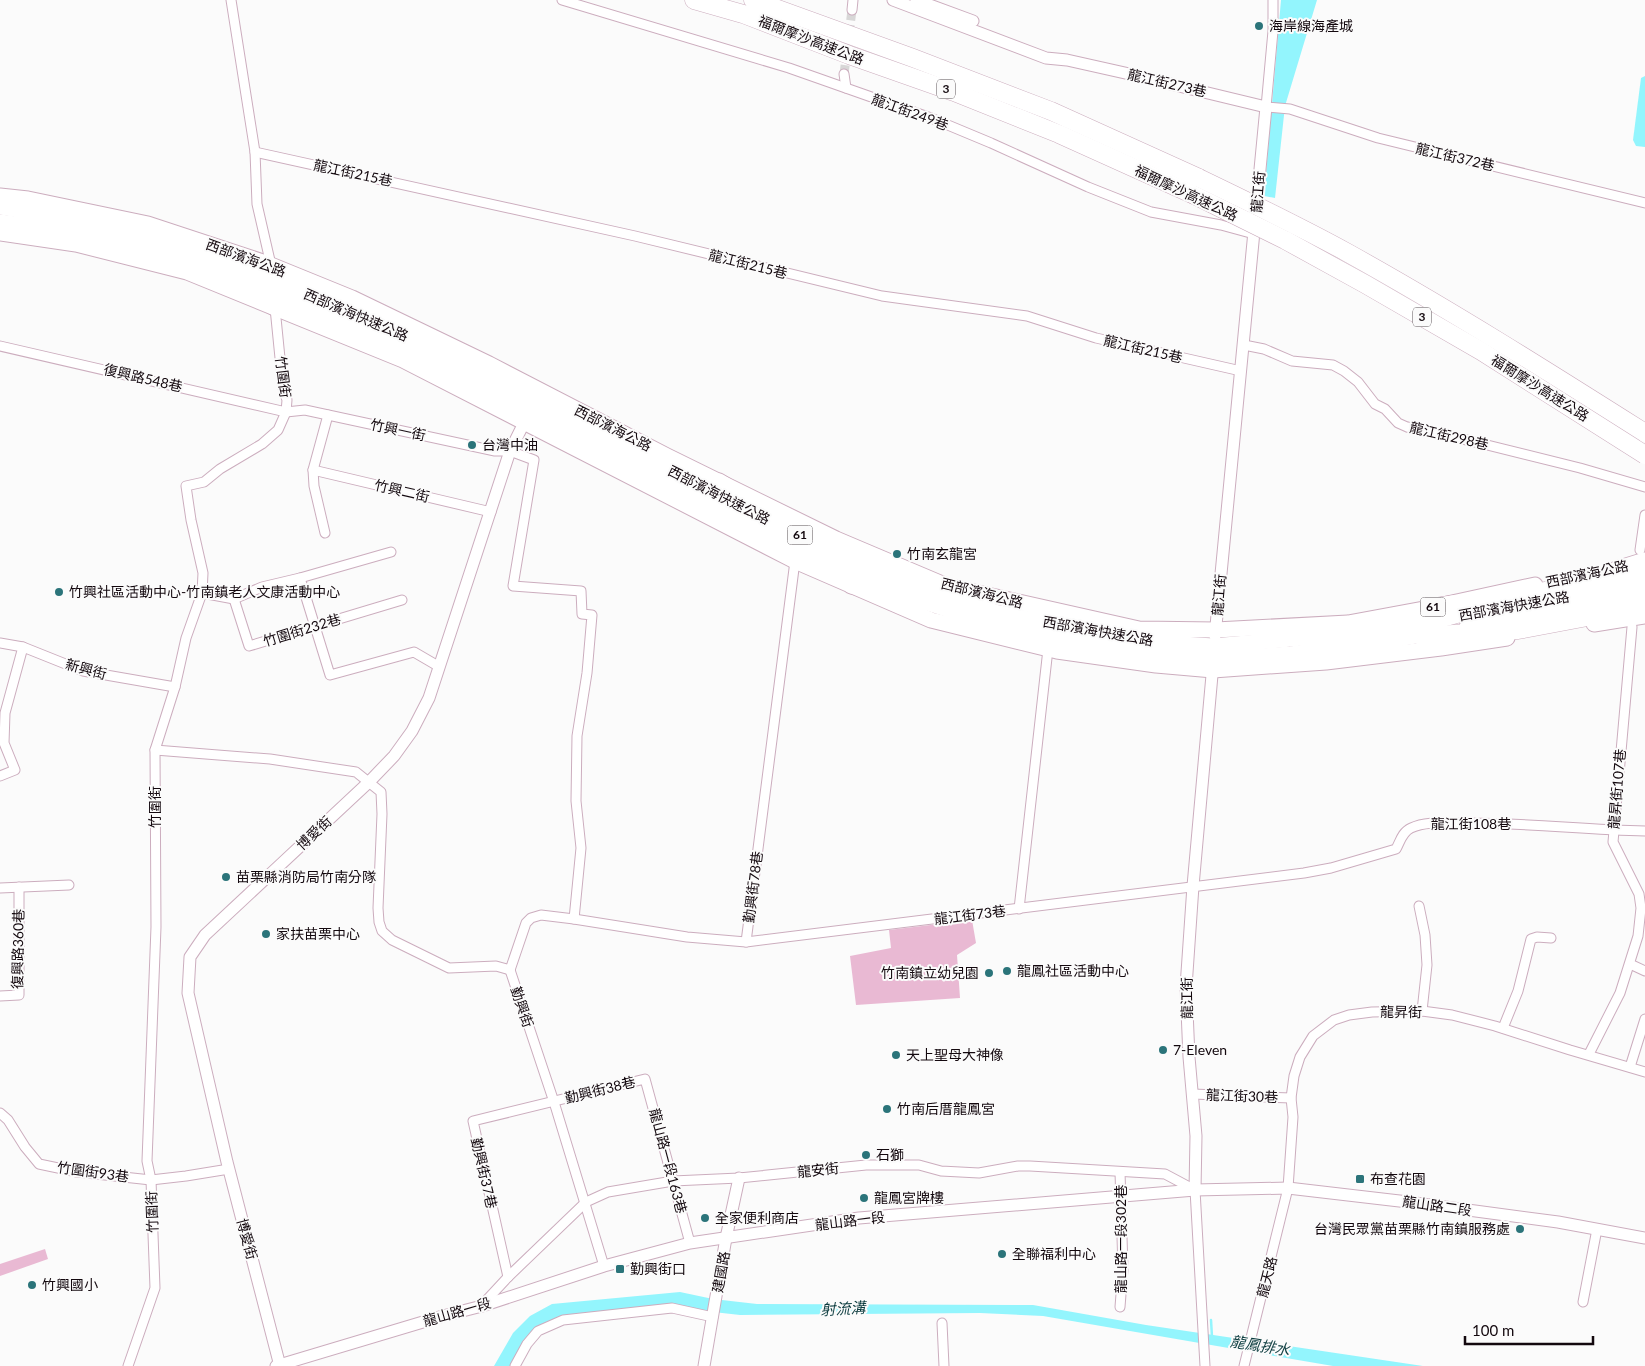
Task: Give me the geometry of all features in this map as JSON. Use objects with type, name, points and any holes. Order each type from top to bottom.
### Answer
[{"type":"highway","name":"福爾摩沙高速公路","points":[[694,0],[743,14],[849,55],[954,92],[1059,134],[1192,194],[1285,240],[1365,284],[1481,351],[1645,455]]},
{"type":"highway","name":"福爾摩沙高速公路","points":[[753,0],[1051,111],[1199,178],[1346,252],[1421,294],[1538,364],[1645,434]]},
{"type":"highway","points":[[1426,622],[1534,593],[1609,579],[1645,570]]},
{"type":"highway","points":[[1426,622],[1518,630],[1645,606]]},
{"type":"main road","name":"西部濱海公路","points":[[0,196],[28,199],[148,224],[268,264],[352,298],[532,407],[795,560],[931,620],[1048,649],[1156,665],[1213,658],[1326,662],[1441,648],[1645,616]]},
{"type":"main road","name":"西部濱海快速公路","points":[[0,207],[82,221],[181,251],[532,407],[826,548],[934,594],[995,612],[1151,642],[1213,658]]},
{"type":"main road","name":"西部濱海快速公路","points":[[0,222],[181,251]]},
{"type":"main road","name":"西部濱海公路","points":[[0,233],[76,244],[187,272],[403,360],[532,407],[719,482],[836,539],[947,586],[1140,629],[1216,630],[1348,623],[1426,622],[1552,581],[1624,568],[1643,555]]},
{"type":"main road","points":[[181,251],[268,264]]},
{"type":"main road","points":[[181,251],[275,308]]},
{"type":"main road","name":"西部濱海快速公路","points":[[532,407],[822,560],[925,602],[993,624],[1102,648],[1213,658],[1292,654],[1426,622],[1645,581]]},
{"type":"main road","points":[[719,482],[826,548]]},
{"type":"main road","points":[[851,586],[925,602]]},
{"type":"main road","name":"西部濱海快速公路","points":[[1426,622],[1645,592]]},
{"type":"street","points":[[231,0],[255,152],[257,204],[268,264]]},
{"type":"street","name":"龍江街249巷","points":[[562,0],[770,62],[930,118],[991,143],[1088,187],[1151,212],[1221,225],[1254,234]]},
{"type":"street","points":[[852,10],[853,0]]},
{"type":"street","name":"龍江街273巷","points":[[892,0],[1046,58],[1067,60],[1267,108]]},
{"type":"street","name":"龍江街273巷","points":[[916,0],[1067,60]]},
{"type":"street","name":"龍江街","points":[[1195,1190],[1196,1136],[1189,1057],[1186,987],[1213,658],[1241,371],[1247,346],[1254,234],[1273,31],[1272,0]]},
{"type":"street","points":[[844,74],[846,88]]},
{"type":"street","name":"龍江街372巷","points":[[1267,108],[1290,109],[1378,138],[1645,203]]},
{"type":"street","name":"龍江街215巷","points":[[255,152],[634,236],[882,296],[1027,316],[1096,338],[1241,371]]},
{"type":"street","name":"竹圍街","points":[[128,1366],[155,1288],[151,1180],[146,1161],[156,926],[155,750],[175,687],[186,638],[202,594],[203,573],[191,520],[186,486],[204,482],[220,469],[262,444],[278,430],[286,412],[286,400],[283,388],[275,308]]},
{"type":"street","name":"復興路548巷","points":[[0,346],[286,412]]},
{"type":"street","name":"龍江街298巷","points":[[1247,346],[1264,349],[1292,361],[1333,365],[1358,382],[1374,404],[1385,409],[1398,423],[1406,427],[1580,468],[1645,487]]},
{"type":"street","name":"博愛街","points":[[280,1366],[228,1169],[188,993],[190,957],[206,935],[370,781],[394,756],[412,731],[429,698],[510,451],[532,407]]},
{"type":"street","name":"竹興一街","points":[[286,412],[305,410],[495,451],[510,451],[534,460],[513,586],[581,590],[582,614],[592,615],[587,673],[577,736],[576,801],[581,848],[574,919]]},
{"type":"street","points":[[325,533],[314,486],[313,470],[328,415]]},
{"type":"street","name":"竹興二街","points":[[313,470],[491,512]]},
{"type":"street","points":[[1643,555],[1645,515]]},
{"type":"street","points":[[202,594],[234,599],[262,587],[391,552]]},
{"type":"street","name":"勤興街78巷","points":[[510,970],[526,923],[531,918],[540,915],[687,937],[746,942],[795,560]]},
{"type":"street","points":[[300,578],[330,675],[414,652],[438,666]]},
{"type":"street","name":"竹圍街232巷","points":[[234,599],[249,646],[402,600]]},
{"type":"street","name":"龍昇街107巷","points":[[1589,1054],[1620,993],[1638,936],[1641,908],[1639,894],[1613,842],[1632,627]]},
{"type":"street","name":"新興街","points":[[0,643],[23,648],[83,670],[175,687]]},
{"type":"street","points":[[0,776],[14,770],[4,743],[5,713],[23,648]]},
{"type":"street","points":[[1019,909],[1048,649]]},
{"type":"street","points":[[155,750],[270,760],[356,772],[370,781]]},
{"type":"street","name":"勤興街","points":[[370,781],[380,792],[382,814],[378,908],[382,931],[392,940],[448,968],[496,966],[510,970],[586,1202],[604,1266]]},
{"type":"street","name":"龍江街108巷","points":[[1193,886],[1331,868],[1396,849],[1402,834],[1409,828],[1424,824],[1504,822],[1645,831]]},
{"type":"street","points":[[0,888],[69,885]]},
{"type":"street","name":"龍江街73巷","points":[[746,942],[1193,886]]},
{"type":"street","name":"復興路360巷","points":[[0,996],[19,995],[19,887]]},
{"type":"street","points":[[1419,906],[1425,934],[1427,964],[1422,1011]]},
{"type":"street","points":[[1503,1028],[1518,991],[1531,940],[1537,937],[1551,938]]},
{"type":"street","points":[[1630,964],[1645,971]]},
{"type":"street","name":"龍昇街","points":[[1288,1188],[1293,1117],[1291,1098],[1294,1076],[1300,1057],[1313,1036],[1334,1020],[1364,1012],[1422,1011],[1452,1015],[1503,1028],[1645,1072]]},
{"type":"street","points":[[1630,1067],[1645,1019]]},
{"type":"street","name":"勤興街38巷","points":[[554,1102],[645,1079]]},
{"type":"street","name":"龍山路一段163巷","points":[[645,1079],[690,1243]]},
{"type":"street","name":"龍江街30巷","points":[[1193,1094],[1291,1098]]},
{"type":"street","name":"勤興街37巷","points":[[508,1277],[473,1121],[554,1102]]},
{"type":"street","name":"竹圍街93巷","points":[[0,1114],[8,1120],[25,1147],[39,1164],[77,1172],[151,1180],[228,1169]]},
{"type":"street","name":"龍安街","points":[[482,1306],[508,1277],[586,1202],[608,1192],[673,1181],[739,1178],[867,1165],[919,1165],[941,1171],[979,1173],[1018,1166],[1030,1166],[1165,1174],[1195,1190]]},
{"type":"street","name":"龍山路一段302巷","points":[[1120,1172],[1123,1268],[1120,1307]]},
{"type":"street","name":"建國路","points":[[704,1366],[726,1238],[739,1178]]},
{"type":"street","name":"龍山路一段","points":[[276,1366],[482,1306],[604,1266],[690,1243],[859,1218],[1195,1190],[1288,1188]]},
{"type":"street","name":"龍山路二段","points":[[1288,1188],[1408,1202],[1597,1229],[1645,1238]]},
{"type":"street","name":"龍天路","points":[[1244,1366],[1288,1188]]},
{"type":"street","points":[[1195,1190],[1205,1366]]},
{"type":"street","points":[[1583,1302],[1597,1229]]},
{"type":"street","points":[[514,1366],[527,1344],[538,1332],[563,1320],[672,1308],[713,1316]]},
{"type":"street","points":[[942,1323],[944,1366]]},
{"type":"shaded area","points":[[972,920],[976,943],[957,955],[960,998],[856,1005],[850,956],[891,948],[889,930]]},
{"type":"shaded area","points":[[45,1249],[48,1259],[0,1276],[0,1264]]},
{"type":"water","points":[[1281,0],[1317,0],[1285,106],[1275,198],[1264,196]]},
{"type":"water","points":[[1645,76],[1645,147],[1636,146],[1633,140],[1641,78]]},
{"type":"water","name":"射流溝","points":[[680,1292],[713,1299],[757,1304],[1033,1305],[1146,1325],[1423,1366],[1333,1366],[1043,1316],[980,1313],[740,1315],[660,1306],[563,1317],[537,1329],[526,1341],[512,1366],[494,1366],[513,1333],[530,1316],[552,1304]]},
{"type":"waterway","name":"龍鳳排水","points":[[1211,1320],[1212,1337]]},
{"type":"tunnel","points":[[844,74],[852,10]]},
{"type":"place","name":"海岸線海產城","points":[[1259,26]]},
{"type":"place","name":"台灣中油","points":[[472,445]]},
{"type":"place","name":"竹南玄龍宮","points":[[897,554]]},
{"type":"place","name":"竹興社區活動中心-竹南鎮老人文康活動中心","points":[[59,592]]},
{"type":"place","name":"苗栗縣消防局竹南分隊","points":[[226,877]]},
{"type":"place","name":"家扶苗栗中心","points":[[266,934]]},
{"type":"place","name":"龍鳳社區活動中心","points":[[1007,971]]},
{"type":"place","name":"竹南鎮立幼兒園","points":[[989,973]]},
{"type":"place","name":"7-Eleven","points":[[1163,1050]]},
{"type":"place","name":"天上聖母大神像","points":[[896,1055]]},
{"type":"place","name":"竹南后厝龍鳳宮","points":[[887,1109]]},
{"type":"place","name":"石獅","points":[[866,1155]]},
{"type":"place","name":"布查花園","points":[[1360,1179]]},
{"type":"place","name":"龍鳳宮牌樓","points":[[864,1198]]},
{"type":"place","name":"全家便利商店","points":[[705,1218]]},
{"type":"place","name":"台灣民眾黨苗栗縣竹南鎮服務處","points":[[1520,1229]]},
{"type":"place","name":"全聯福利中心","points":[[1002,1254]]},
{"type":"place","name":"勤興街口","points":[[620,1269]]},
{"type":"place","name":"竹興國小","points":[[32,1285]]}]
